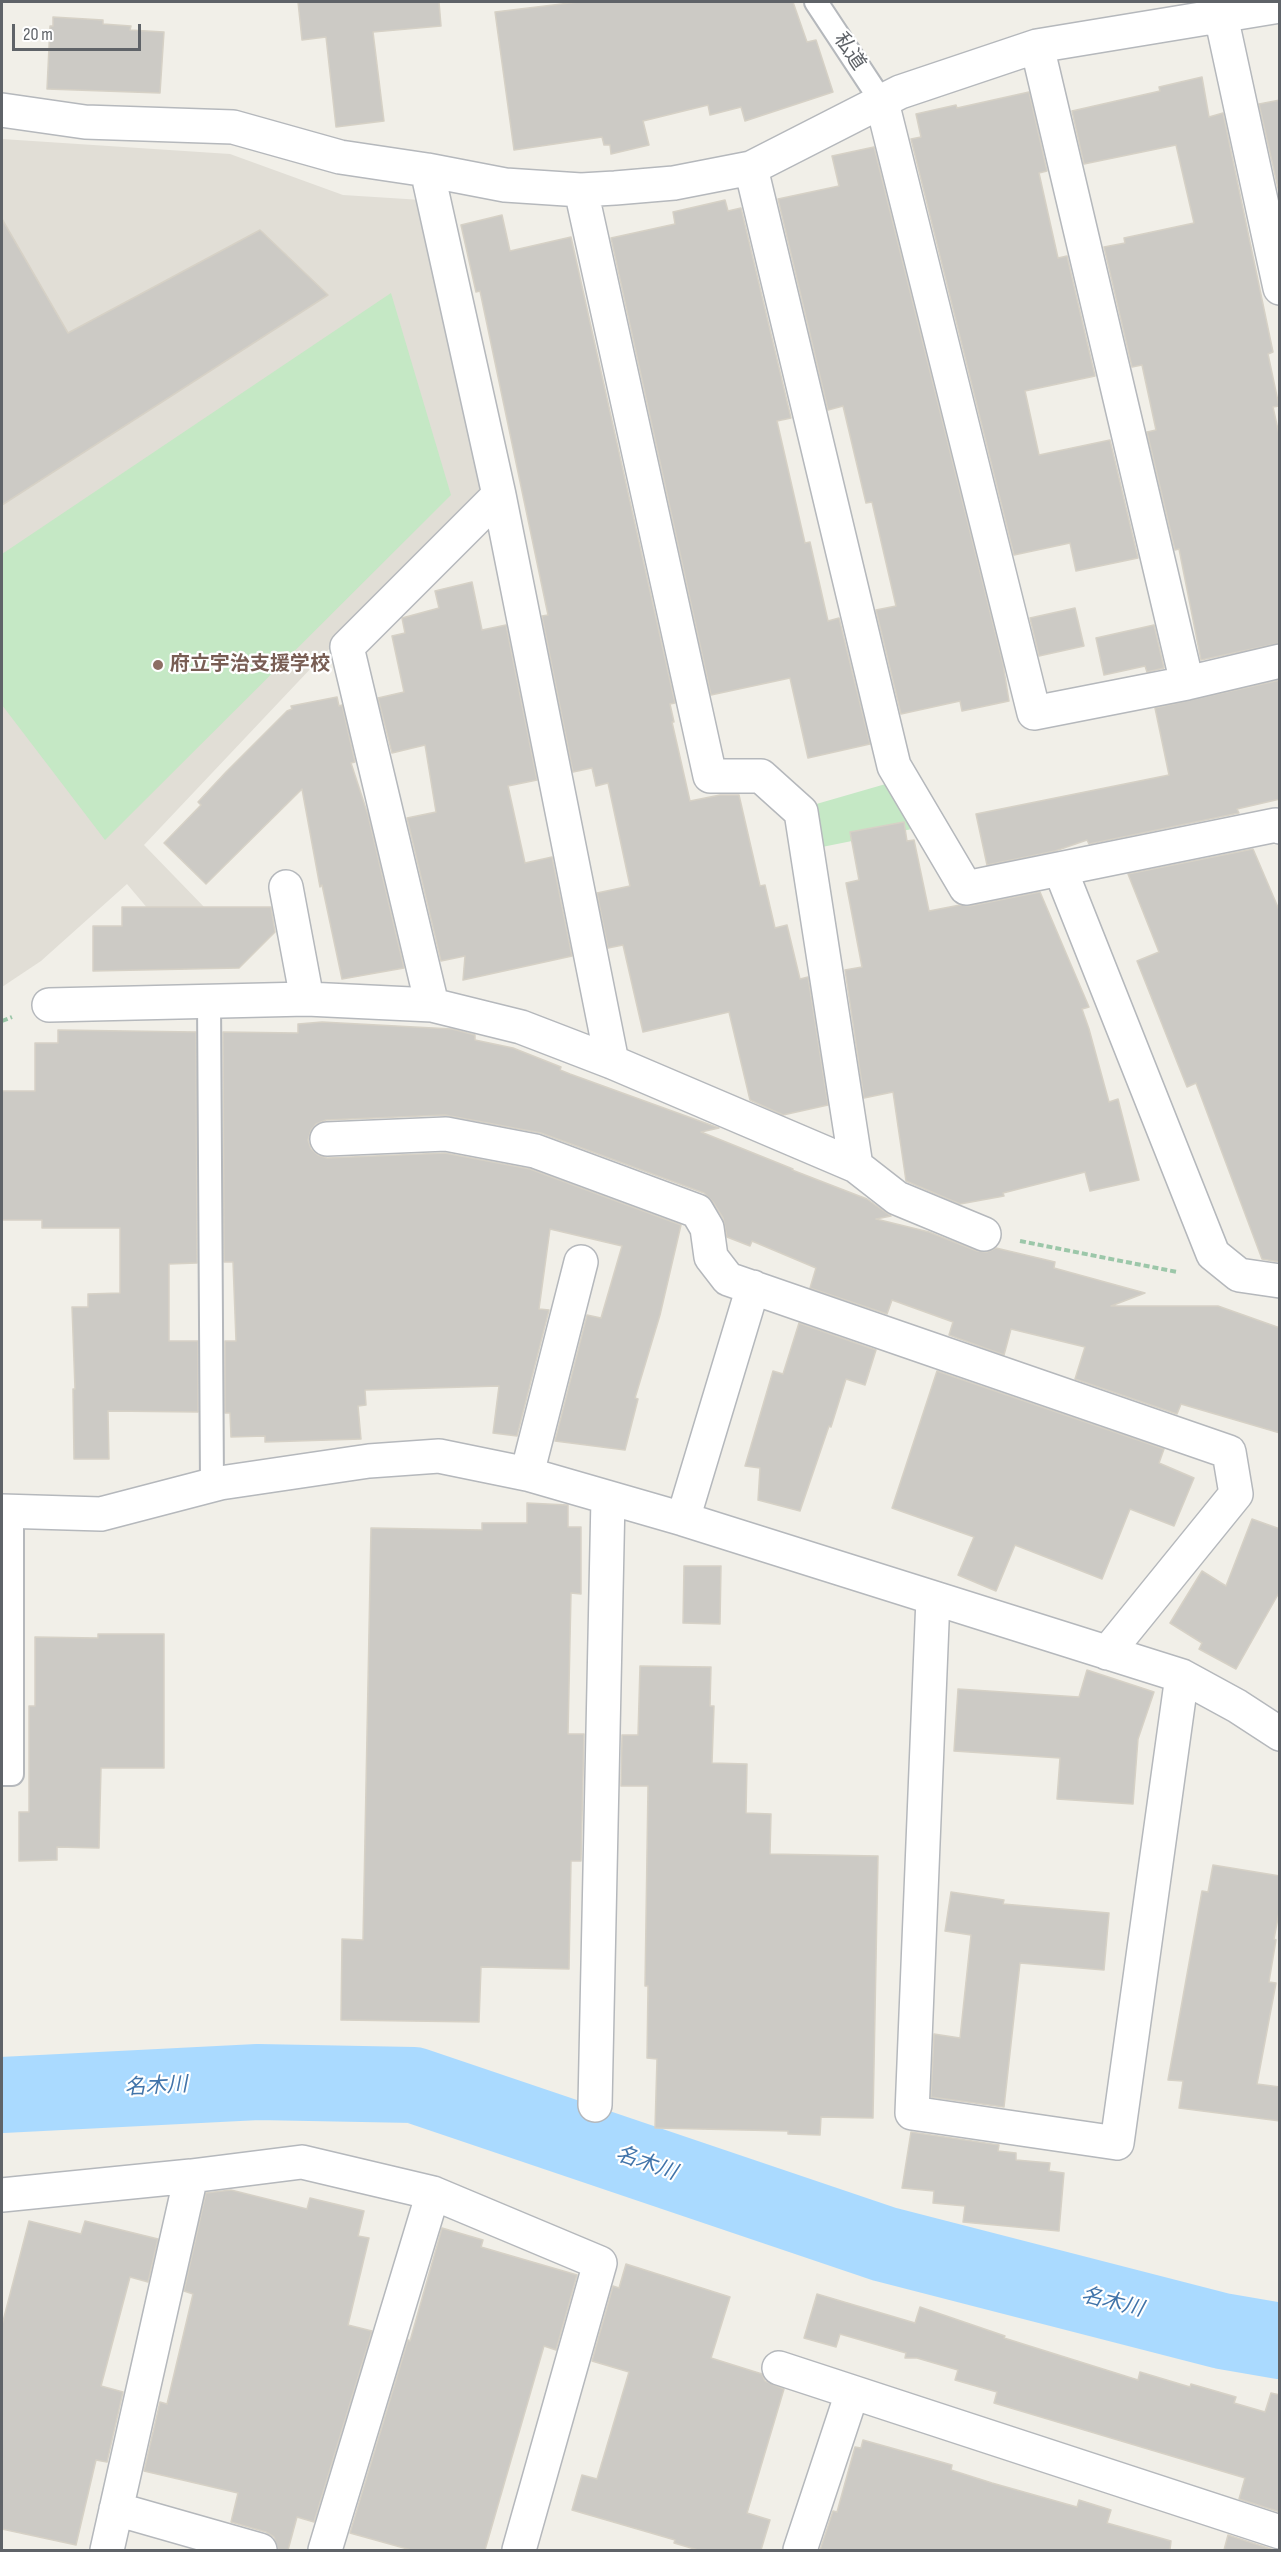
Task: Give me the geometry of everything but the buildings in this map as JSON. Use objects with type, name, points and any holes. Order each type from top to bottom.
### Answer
[{"type":"street","points":[[2,110],[85,122],[233,127],[340,157],[505,184],[581,190],[674,183],[751,168],[900,92],[1037,46],[1280,6]]},
{"type":"street","points":[[1221,16],[1280,288]]},
{"type":"street","points":[[1037,46],[1187,683]]},
{"type":"street","points":[[882,102],[1034,713],[1187,683],[1280,661]]},
{"type":"street","points":[[751,168],[894,766],[966,888],[1276,825],[1280,827]]},
{"type":"street","points":[[427,170],[500,495],[612,1062]]},
{"type":"street","points":[[581,190],[710,776],[761,776],[801,812],[856,1167]]},
{"type":"street","points":[[432,1005],[347,647],[500,495]]},
{"type":"street","points":[[1060,869],[1213,1254],[1239,1275],[1280,1281]]},
{"type":"street","points":[[286,886],[307,999]]},
{"type":"street","points":[[49,1005],[307,999],[432,1005],[521,1027],[612,1062],[856,1167],[897,1198],[984,1234]]},
{"type":"street","points":[[327,1139],[446,1134],[535,1152],[697,1211],[707,1228],[711,1257],[728,1279],[1229,1452],[1236,1494],[1107,1653]]},
{"type":"street","points":[[526,1474],[581,1262]]},
{"type":"street","points":[[683,1519],[753,1287]]},
{"type":"street","points":[[7,1511],[101,1514],[212,1485],[369,1461],[440,1456],[526,1474],[683,1519],[1182,1676],[1238,1706],[1280,1734]]},
{"type":"street","points":[[595,2105],[608,1498]]},
{"type":"street","points":[[933,1598],[912,2113],[1117,2143],[1182,1676]]},
{"type":"street","points":[[1238,1706],[1280,1708]]},
{"type":"street","points":[[2,2195],[302,2162],[433,2193],[600,2263],[519,2550]]},
{"type":"street","points":[[107,2550],[190,2176]]},
{"type":"street","points":[[325,2550],[433,2193]]},
{"type":"street","points":[[779,2368],[1280,2532]]},
{"type":"street","points":[[800,2550],[852,2393]]},
{"type":"street","points":[[116,2509],[261,2550]]},
{"type":"lane","name":"私道","points":[[816,2],[882,102]]},
{"type":"lane","points":[[209,1001],[212,1485]]},
{"type":"lane","points":[[2,1774],[12,1773],[7,1511]]},
{"type":"path","points":[[984,1234],[1181,1273]]},
{"type":"shaded area","name":"府立宇治支援学校","points":[[2,139],[230,154],[343,195],[422,200],[484,485],[144,845],[207,910],[159,922],[127,884],[41,961],[2,987]]},
{"type":"green space","points":[[391,293],[451,495],[105,840],[2,705],[2,554]]},
{"type":"green space","points":[[896,781],[922,827],[812,849],[806,807]]},
{"type":"waterway","name":"名木川","points":[[2,2095],[258,2082],[414,2085],[884,2244],[1222,2331],[1280,2341]]},
{"type":"place","name":"府立宇治支援学校","points":[[158,665]]}]
